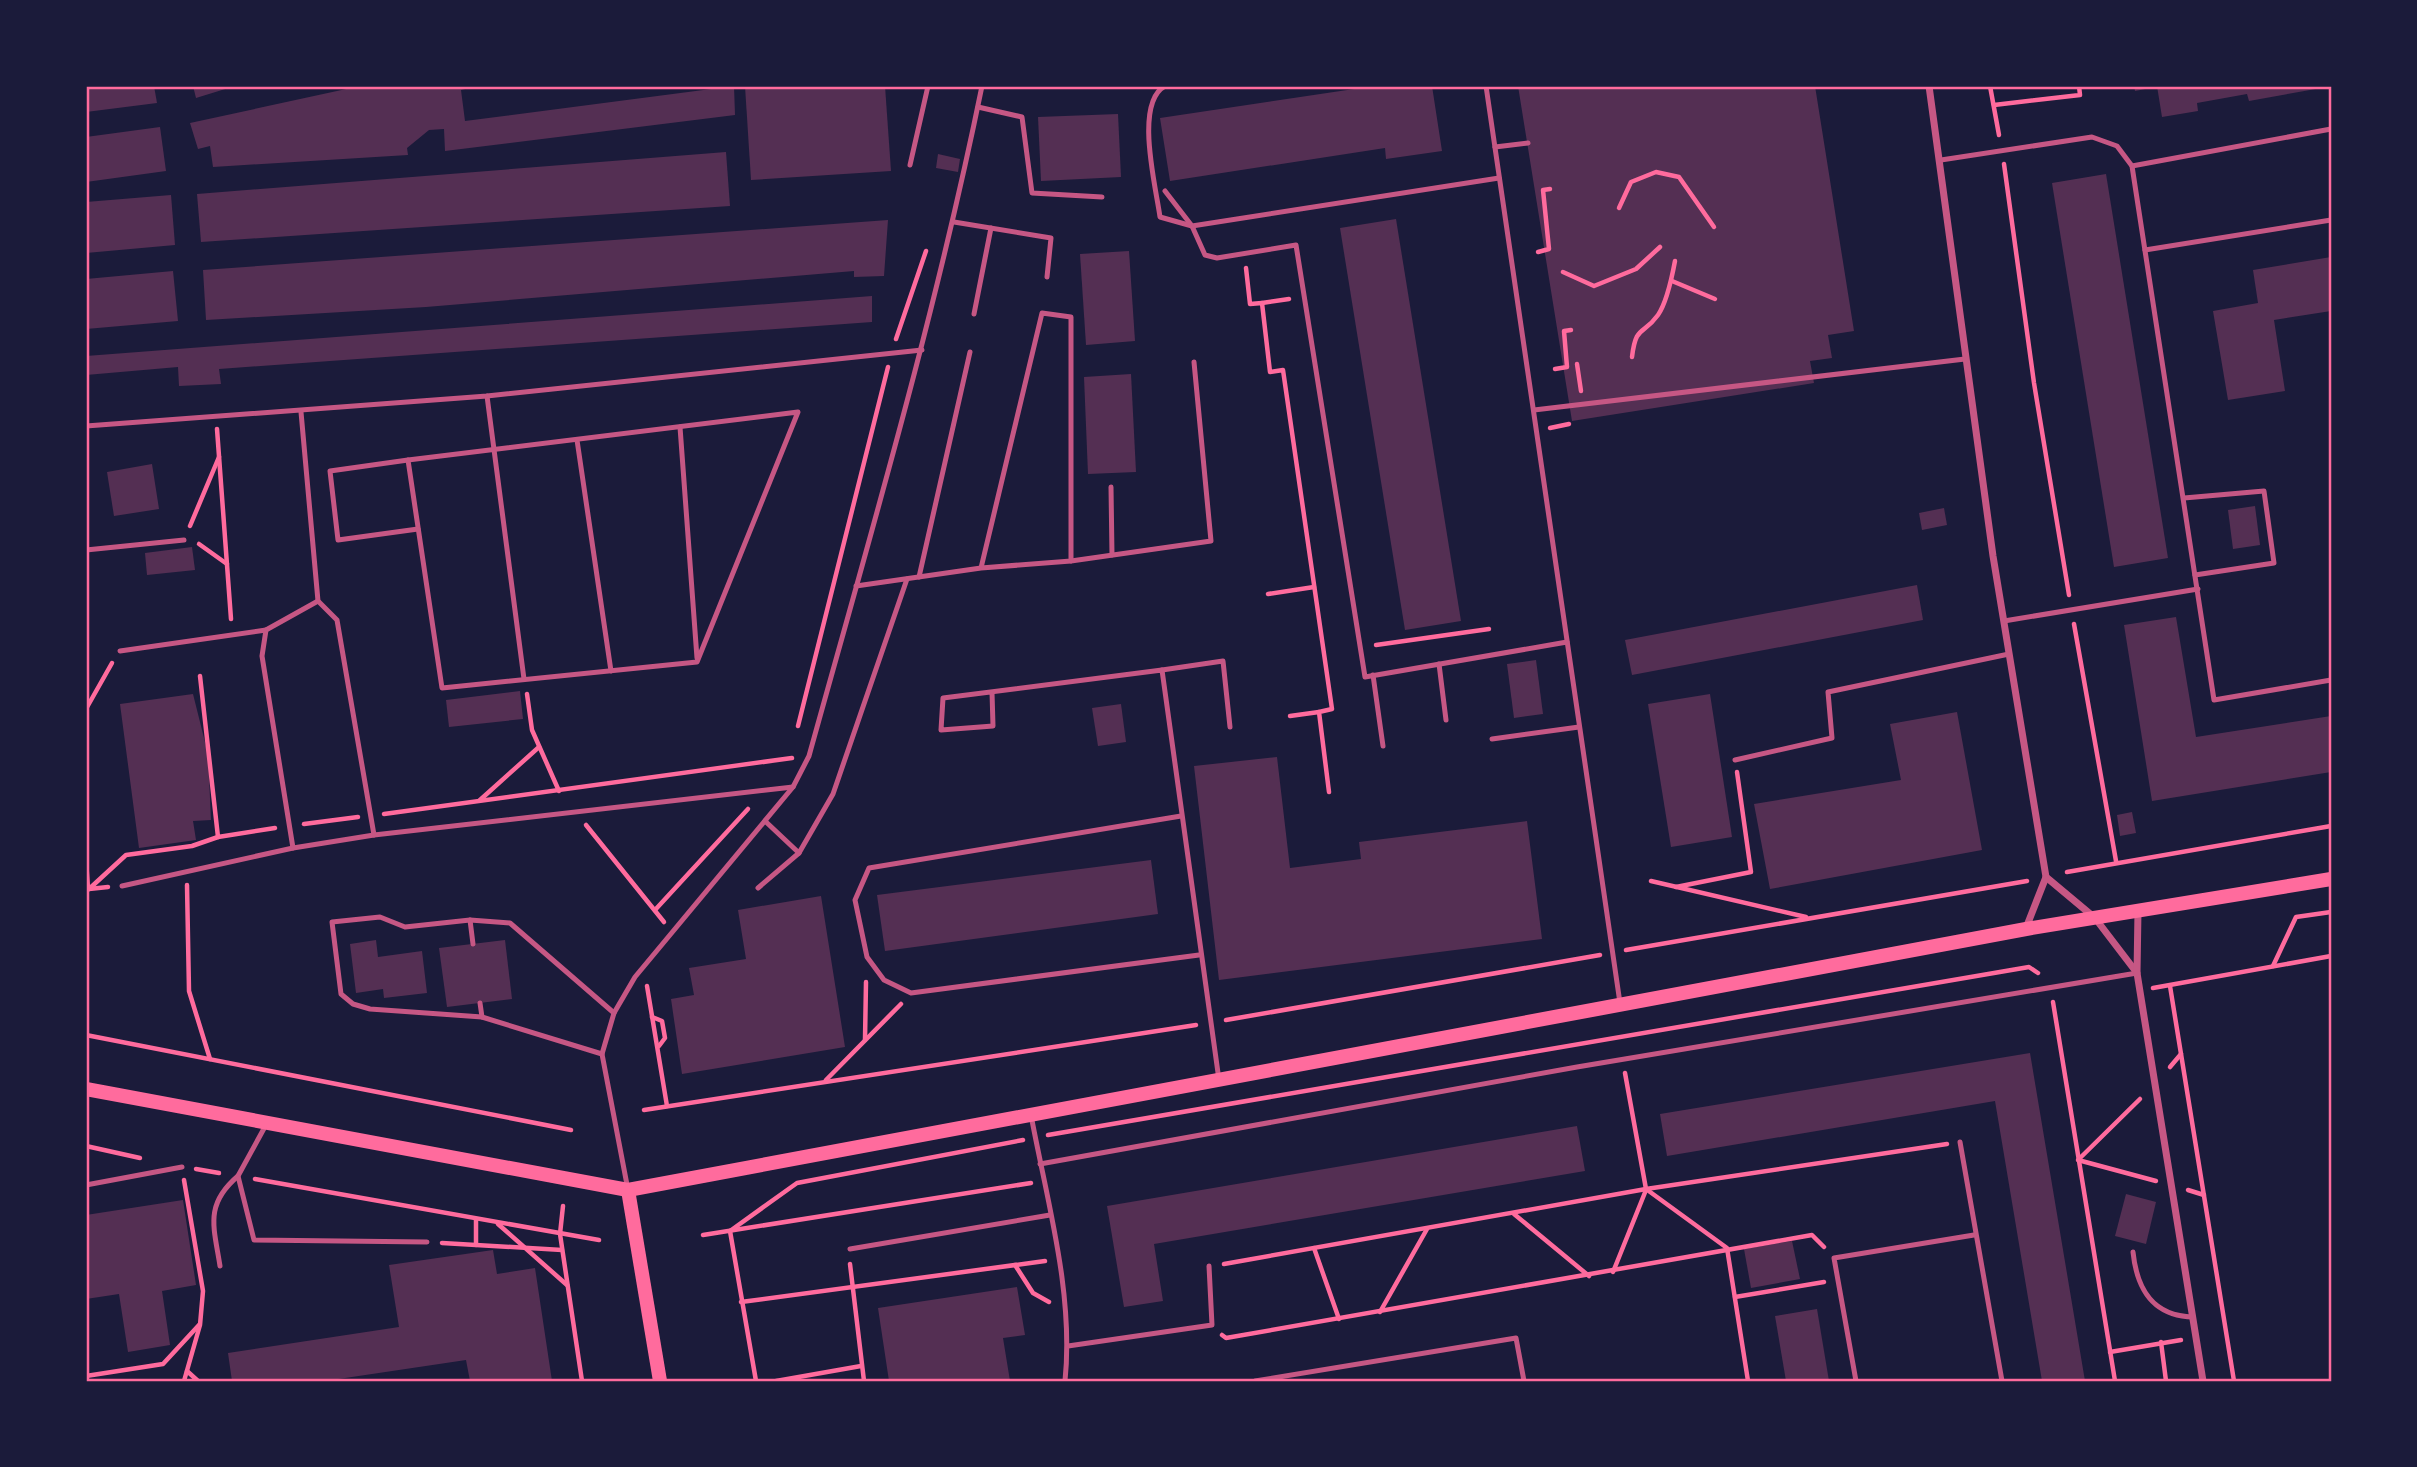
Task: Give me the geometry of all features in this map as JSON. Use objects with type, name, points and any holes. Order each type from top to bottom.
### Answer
[{"type":"main road","points":[[86,1089],[628,1190],[2026,929],[2331,879]]},
{"type":"main road","points":[[628,1190],[660,1381]]},
{"type":"street","points":[[1929,86],[1941,160],[1965,359],[2009,654],[2046,877],[2026,929]]},
{"type":"street","points":[[2046,877],[2095,918],[2137,973]]},
{"type":"street","points":[[2138,910],[2137,973],[2203,1381]]},
{"type":"lane","points":[[910,165],[928,86]]},
{"type":"lane","points":[[628,1190],[602,1054],[614,1013],[644,965],[793,787],[809,756],[922,350],[953,225],[982,86]]},
{"type":"lane","points":[[1165,86],[1158,90],[1147,113],[1160,217],[1192,226],[1499,178]]},
{"type":"lane","points":[[1486,86],[1620,1006]]},
{"type":"lane","points":[[978,107],[1022,117],[1032,194],[1102,197]]},
{"type":"lane","points":[[2132,166],[2331,128]]},
{"type":"lane","points":[[1941,160],[2092,137],[2117,146],[2132,166],[2214,700],[2331,680]]},
{"type":"lane","points":[[1495,146],[1528,142]]},
{"type":"lane","points":[[1165,191],[1192,226],[1205,255],[1217,258],[1297,245],[1365,677],[1567,642]]},
{"type":"lane","points":[[2145,250],[2331,220]]},
{"type":"lane","points":[[953,225],[1051,238],[1048,277]]},
{"type":"lane","points":[[974,314],[991,228]]},
{"type":"lane","points":[[981,568],[1042,313],[1071,317],[1071,561]]},
{"type":"lane","points":[[86,426],[487,396],[922,350]]},
{"type":"lane","points":[[919,577],[970,352]]},
{"type":"lane","points":[[1534,410],[1965,359]]},
{"type":"lane","points":[[856,586],[981,568],[1071,561],[1212,541],[1194,362]]},
{"type":"lane","points":[[487,396],[524,680]]},
{"type":"lane","points":[[301,412],[318,601],[337,620],[374,835]]},
{"type":"lane","points":[[418,529],[338,540],[330,471],[798,412],[697,662]]},
{"type":"lane","points":[[680,427],[697,662]]},
{"type":"lane","points":[[577,440],[611,671]]},
{"type":"lane","points":[[408,460],[442,688],[697,662]]},
{"type":"lane","points":[[1111,487],[1112,555]]},
{"type":"lane","points":[[2183,498],[2264,491],[2273,564],[2196,575]]},
{"type":"lane","points":[[86,550],[184,540]]},
{"type":"lane","points":[[758,888],[799,853],[832,794],[907,579]]},
{"type":"lane","points":[[2004,621],[2198,589]]},
{"type":"lane","points":[[120,651],[266,630],[318,601]]},
{"type":"lane","points":[[266,630],[262,656],[293,848]]},
{"type":"lane","points":[[1735,760],[1832,738],[1828,692],[2009,654]]},
{"type":"lane","points":[[992,692],[993,726],[941,730],[943,698],[1223,661],[1230,727]]},
{"type":"lane","points":[[1440,664],[1446,720]]},
{"type":"lane","points":[[1162,670],[1199,954],[1219,1080]]},
{"type":"lane","points":[[1373,675],[1382,746]]},
{"type":"lane","points":[[1492,739],[1579,727]]},
{"type":"lane","points":[[122,886],[293,848],[374,835],[793,787]]},
{"type":"lane","points":[[1181,816],[869,868],[855,900],[867,957],[884,980],[911,993],[1199,954]]},
{"type":"lane","points":[[765,821],[799,853]]},
{"type":"lane","points":[[602,1054],[482,1017],[370,1009],[353,1004],[341,994],[332,922],[380,917],[405,927],[470,920],[510,923],[614,1013]]},
{"type":"lane","points":[[470,920],[472,944]]},
{"type":"lane","points":[[1040,1164],[2137,973]]},
{"type":"lane","points":[[480,1003],[482,1017]]},
{"type":"lane","points":[[1031,1115],[1065,1311],[1068,1346],[1065,1381]]},
{"type":"lane","points":[[220,1266],[212,1216],[223,1189],[238,1176],[267,1123]]},
{"type":"lane","points":[[1960,1142],[1974,1235],[2002,1381]]},
{"type":"lane","points":[[86,1185],[182,1167]]},
{"type":"lane","points":[[238,1176],[254,1240],[427,1242]]},
{"type":"lane","points":[[850,1249],[1050,1215]]},
{"type":"lane","points":[[1856,1381],[1834,1258],[1974,1235]]},
{"type":"lane","points":[[2133,1252],[2135,1272],[2151,1303],[2172,1316],[2193,1317]]},
{"type":"lane","points":[[1068,1346],[1212,1325],[1209,1266]]},
{"type":"lane","points":[[1255,1381],[1516,1338],[1524,1381]]},
{"type":"path","points":[[1990,86],[2002,151],[2034,383],[2116,861]]},
{"type":"path","points":[[1994,105],[2080,95],[2079,86]]},
{"type":"path","points":[[1619,208],[1631,182],[1656,172],[1679,177],[1714,227]]},
{"type":"path","points":[[1538,252],[1549,249],[1543,190],[1550,189]]},
{"type":"path","points":[[797,732],[891,354],[934,228],[953,225]]},
{"type":"path","points":[[1563,272],[1594,286],[1636,268],[1660,247]]},
{"type":"path","points":[[1244,255],[1250,304],[1305,297]]},
{"type":"path","points":[[1632,357],[1634,339],[1658,315],[1672,281],[1675,261]]},
{"type":"path","points":[[1672,281],[1714,299]]},
{"type":"path","points":[[1262,303],[1270,372],[1283,370],[1332,709],[1290,716]]},
{"type":"path","points":[[1555,369],[1567,367],[1564,331],[1572,330]]},
{"type":"path","points":[[216,418],[232,634]]},
{"type":"path","points":[[1546,429],[1580,422]]},
{"type":"path","points":[[219,456],[184,540],[202,545],[227,564]]},
{"type":"path","points":[[1268,594],[1314,587]]},
{"type":"path","points":[[1373,645],[1489,629]]},
{"type":"path","points":[[86,709],[120,651]]},
{"type":"path","points":[[200,676],[218,837]]},
{"type":"path","points":[[1319,712],[1329,792]]},
{"type":"path","points":[[655,911],[764,791],[790,759],[793,745]]},
{"type":"path","points":[[479,800],[539,747]]},
{"type":"path","points":[[87,889],[126,855],[192,846],[218,837],[290,825],[809,756]]},
{"type":"path","points":[[1676,887],[1751,872],[1735,760]]},
{"type":"path","points":[[644,1110],[825,1080],[1210,1023],[2046,877],[2116,861],[2331,826]]},
{"type":"path","points":[[86,860],[87,889]]},
{"type":"path","points":[[187,872],[189,991],[210,1059]]},
{"type":"path","points":[[1651,881],[1810,918]]},
{"type":"path","points":[[2272,967],[2297,917],[2331,912]]},
{"type":"path","points":[[2234,1381],[2170,986],[2331,956]]},
{"type":"path","points":[[865,1041],[867,957]]},
{"type":"path","points":[[644,965],[667,1106]]},
{"type":"path","points":[[703,1235],[730,1231],[797,1183],[1035,1137],[2029,967],[2058,987],[2052,1006],[2115,1381]]},
{"type":"path","points":[[825,1080],[911,993]]},
{"type":"path","points":[[652,1017],[662,1021],[665,1038],[658,1046]]},
{"type":"path","points":[[86,1035],[571,1130]]},
{"type":"path","points":[[2078,1160],[2155,1085],[2181,1054]]},
{"type":"path","points":[[1613,1272],[1646,1189],[1627,1076],[1617,1062]]},
{"type":"path","points":[[1209,1266],[1646,1189],[1960,1142]]},
{"type":"path","points":[[86,1146],[146,1159]]},
{"type":"path","points":[[2078,1160],[2204,1195]]},
{"type":"path","points":[[184,1381],[200,1325],[203,1291],[182,1167],[599,1240]]},
{"type":"path","points":[[1646,1189],[1727,1248],[1748,1381]]},
{"type":"path","points":[[563,1206],[560,1234],[582,1381]]},
{"type":"path","points":[[1514,1213],[1590,1276]]},
{"type":"path","points":[[476,1245],[477,1219]]},
{"type":"path","points":[[496,1222],[568,1286]]},
{"type":"path","points":[[1380,1312],[1427,1228]]},
{"type":"path","points":[[730,1231],[756,1381]]},
{"type":"path","points":[[1212,1325],[1226,1339],[1812,1235],[1834,1258]]},
{"type":"path","points":[[427,1242],[562,1250]]},
{"type":"path","points":[[1314,1248],[1339,1319]]},
{"type":"path","points":[[850,1249],[851,1287],[864,1381]]},
{"type":"path","points":[[741,1303],[1058,1259]]},
{"type":"path","points":[[1015,1265],[1033,1293],[1065,1311]]},
{"type":"path","points":[[1735,1297],[1838,1280]]},
{"type":"path","points":[[86,1376],[163,1364],[200,1325]]},
{"type":"path","points":[[2110,1352],[2196,1338]]},
{"type":"path","points":[[2161,1342],[2166,1381]]},
{"type":"path","points":[[776,1381],[861,1366]]},
{"type":"path","points":[[187,1371],[198,1381]]},
{"type":"building","points":[[86,86],[154,86],[157,103],[86,112]]},
{"type":"building","points":[[193,86],[235,86],[196,98]]},
{"type":"building","points":[[360,86],[478,86],[461,90],[465,121],[734,86],[735,115],[445,151],[444,129],[429,130],[407,148],[408,155],[213,167],[210,146],[198,149],[190,123]]},
{"type":"building","points":[[745,86],[885,86],[891,171],[751,180]]},
{"type":"building","points":[[1374,86],[1432,86],[1442,151],[1386,159],[1385,148],[1170,181],[1160,118]]},
{"type":"building","points":[[1518,86],[1815,86],[1854,331],[1828,335],[1832,358],[1810,361],[1814,383],[1572,421]]},
{"type":"building","points":[[2134,86],[2156,86],[2156,87],[2135,91]]},
{"type":"building","points":[[2157,86],[2327,87],[2249,101],[2247,94],[2197,103],[2198,111],[2162,117]]},
{"type":"building","points":[[1118,114],[1121,177],[1041,181],[1038,117]]},
{"type":"building","points":[[160,127],[166,171],[86,182],[86,137]]},
{"type":"building","points":[[726,152],[730,206],[201,242],[197,194]]},
{"type":"building","points":[[938,154],[960,159],[958,172],[936,168]]},
{"type":"building","points":[[2106,174],[2168,558],[2114,567],[2052,183]]},
{"type":"building","points":[[171,195],[175,245],[86,253],[86,202]]},
{"type":"building","points":[[1396,219],[1461,621],[1405,630],[1340,228]]},
{"type":"building","points":[[888,220],[884,276],[854,277],[854,271],[426,307],[206,320],[203,270]]},
{"type":"building","points":[[1129,251],[1135,341],[1086,345],[1080,254]]},
{"type":"building","points":[[2331,257],[2331,311],[2274,320],[2285,391],[2228,400],[2213,311],[2258,303],[2253,270]]},
{"type":"building","points":[[173,271],[178,321],[86,329],[86,279]]},
{"type":"building","points":[[872,296],[872,322],[219,369],[221,384],[179,386],[178,367],[86,375],[86,356]]},
{"type":"building","points":[[1131,374],[1136,472],[1088,474],[1084,377]]},
{"type":"building","points":[[152,464],[159,509],[114,516],[107,472]]},
{"type":"building","points":[[2255,506],[2260,545],[2233,549],[2228,510]]},
{"type":"building","points":[[1944,508],[1947,525],[1922,530],[1919,513]]},
{"type":"building","points":[[192,547],[195,570],[147,575],[145,553]]},
{"type":"building","points":[[1917,585],[1923,620],[1632,675],[1625,640]]},
{"type":"building","points":[[2176,617],[2196,737],[2331,716],[2331,772],[2152,801],[2124,625]]},
{"type":"building","points":[[1536,660],[1543,714],[1514,718],[1507,664]]},
{"type":"building","points":[[520,691],[523,719],[449,727],[446,700]]},
{"type":"building","points":[[193,694],[208,754],[211,820],[193,821],[196,840],[139,848],[120,704]]},
{"type":"building","points":[[1710,694],[1732,837],[1671,847],[1648,704]]},
{"type":"building","points":[[1121,704],[1126,742],[1098,746],[1092,708]]},
{"type":"building","points":[[1957,712],[1982,850],[1770,889],[1754,804],[1901,780],[1890,724]]},
{"type":"building","points":[[1277,757],[1290,868],[1361,859],[1359,842],[1527,821],[1542,939],[1219,980],[1194,766]]},
{"type":"building","points":[[2132,812],[2136,833],[2120,836],[2117,815]]},
{"type":"building","points":[[1151,860],[1158,914],[885,951],[877,895]]},
{"type":"building","points":[[821,896],[845,1047],[682,1074],[671,999],[694,995],[689,968],[746,959],[738,910]]},
{"type":"building","points":[[376,940],[378,957],[422,951],[427,993],[384,998],[383,989],[356,993],[350,944]]},
{"type":"building","points":[[505,940],[512,999],[447,1007],[439,948]]},
{"type":"building","points":[[2030,1053],[2085,1381],[2042,1381],[1995,1101],[1667,1156],[1660,1114]]},
{"type":"building","points":[[1577,1126],[1585,1171],[1154,1244],[1163,1301],[1124,1307],[1107,1206]]},
{"type":"building","points":[[2126,1194],[2156,1202],[2146,1244],[2115,1236]]},
{"type":"building","points":[[183,1200],[196,1285],[162,1291],[170,1345],[128,1352],[119,1294],[86,1299],[86,1215]]},
{"type":"building","points":[[1792,1241],[1800,1279],[1751,1288],[1744,1249]]},
{"type":"building","points":[[493,1250],[497,1274],[535,1268],[552,1381],[470,1381],[466,1360],[325,1381],[232,1381],[228,1353],[399,1327],[389,1265]]},
{"type":"building","points":[[1017,1287],[1025,1335],[1003,1338],[1010,1381],[889,1381],[878,1308]]},
{"type":"building","points":[[1817,1309],[1829,1381],[1786,1381],[1775,1316]]}]
